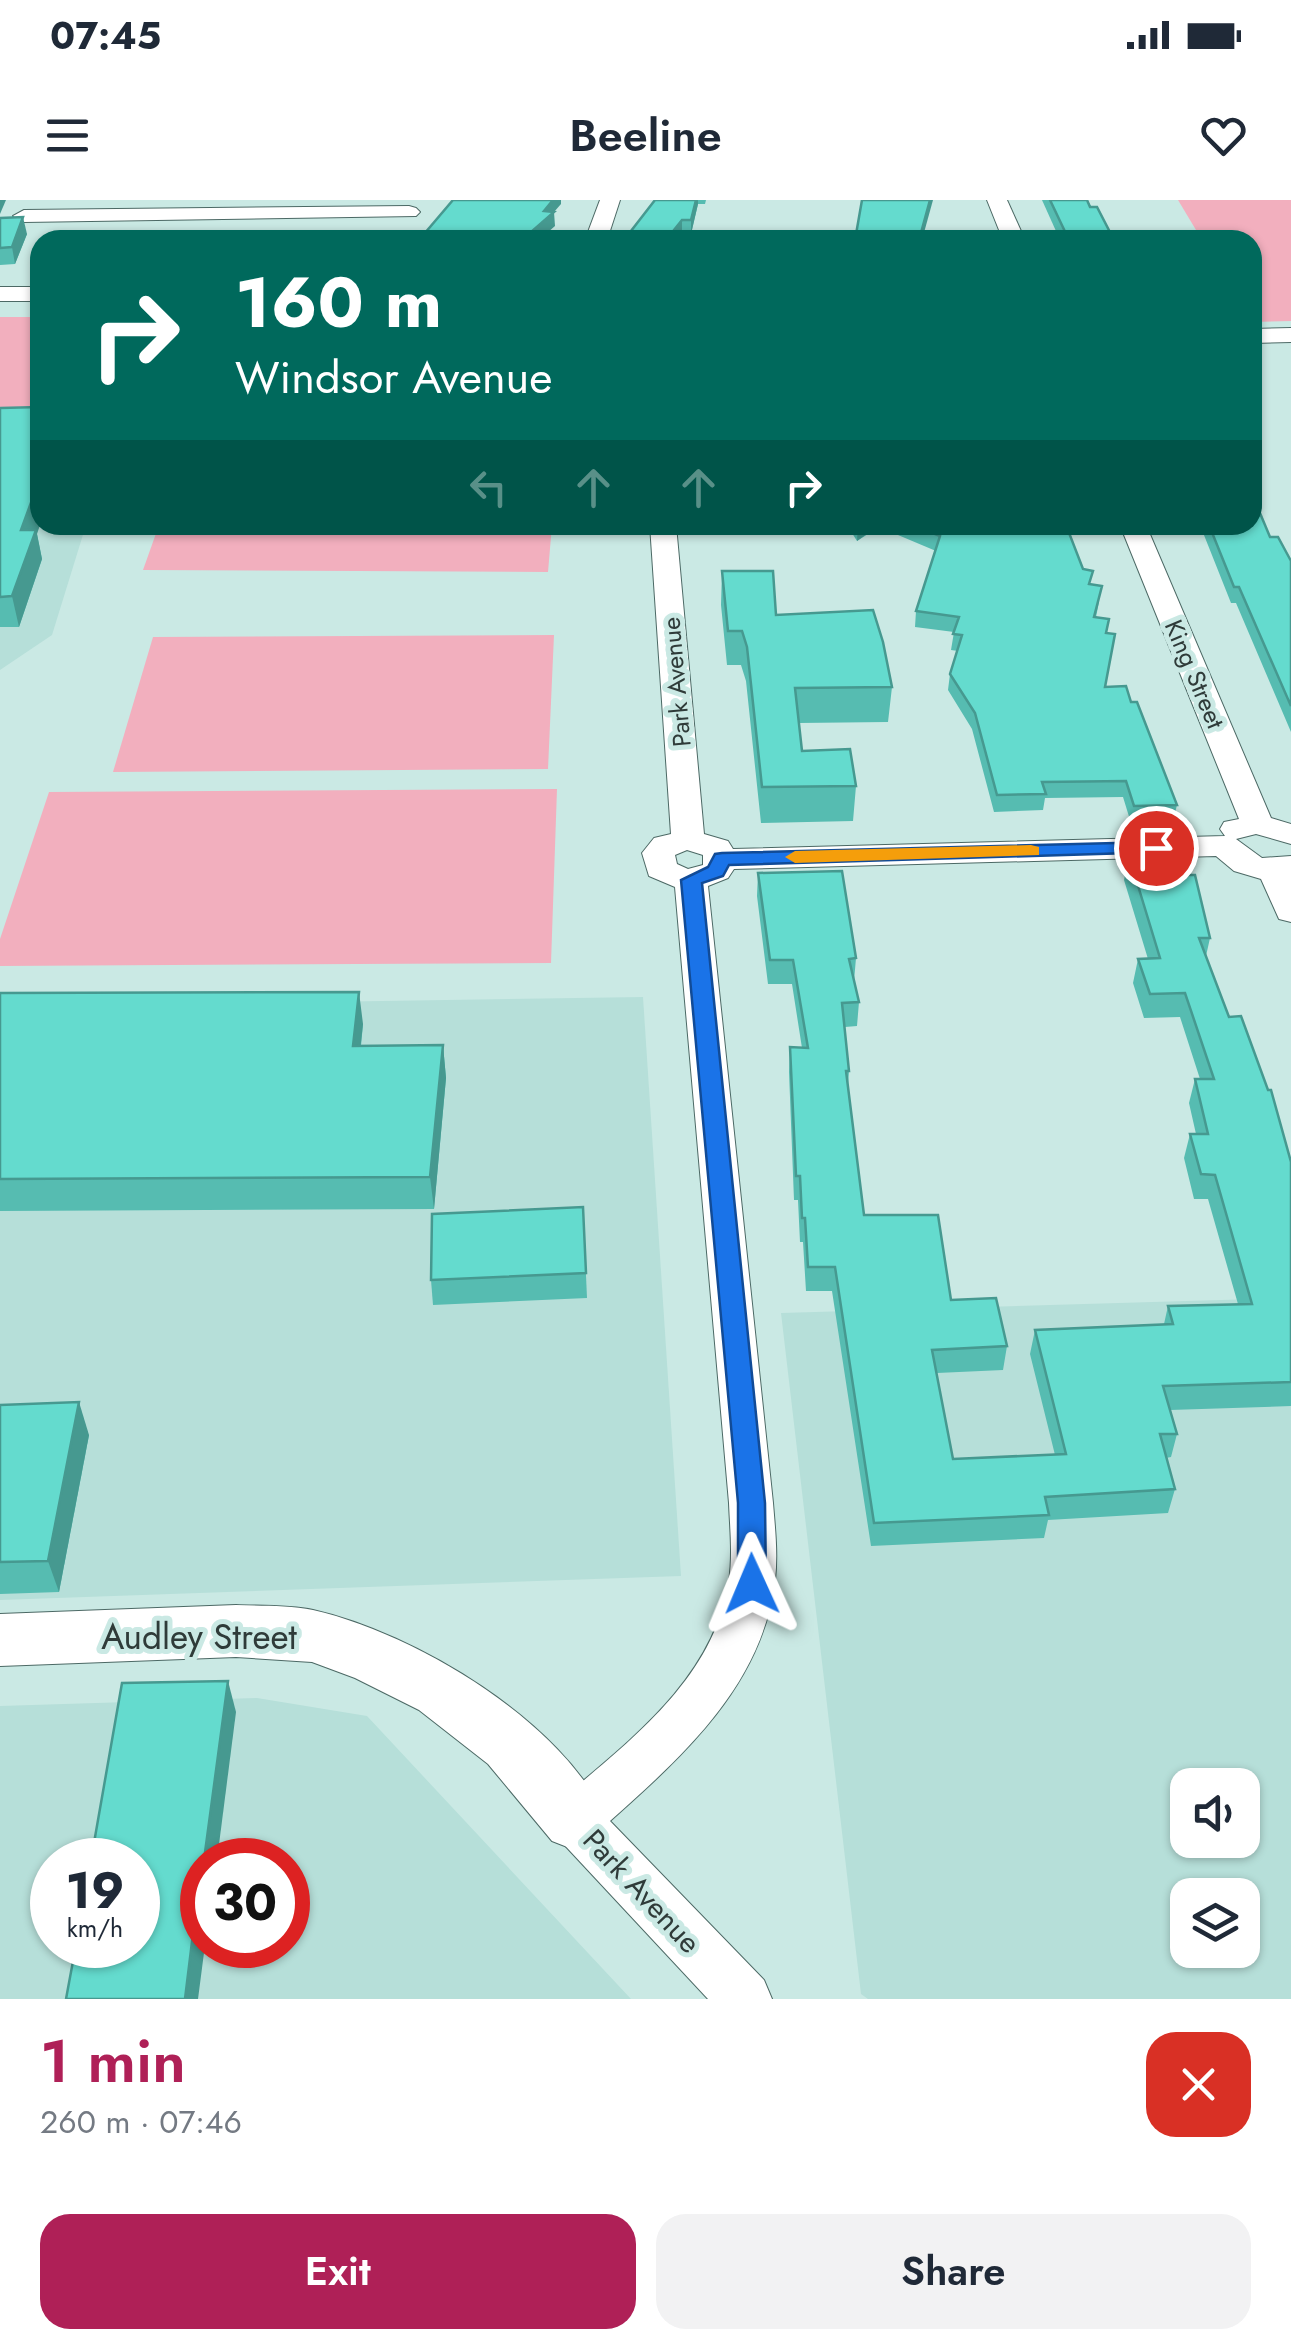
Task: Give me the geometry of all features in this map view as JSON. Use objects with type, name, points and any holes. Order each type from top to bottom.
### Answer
[{"type":"street","points":[[600,230],[610,200]]},
{"type":"street","points":[[997,200],[1010,230]]},
{"type":"street","points":[[312,230],[317,212]]},
{"type":"street","points":[[24,216],[408,212]]},
{"type":"street","points":[[0,294],[30,294]]},
{"type":"street","points":[[1262,336],[1291,335]]},
{"type":"street","name":"Park Avenue","points":[[663,535],[701,859],[751,1503],[752,1584],[742,1626],[721,1674],[675,1732],[575,1820],[744,1999]]},
{"type":"street","name":"King Street","points":[[1137,535],[1257,824]]},
{"type":"street","points":[[1226,846],[1229,832],[1257,824],[1291,834]]},
{"type":"street","points":[[701,859],[1226,846],[1244,864],[1282,868],[1291,911]]},
{"type":"street","name":"Audley Street","points":[[0,1640],[236,1631],[312,1636],[375,1658],[441,1692],[510,1744],[575,1820]]},
{"type":"shaded area","points":[[1178,200],[1291,200],[1291,321],[1262,322],[1262,230],[1196,230]]},
{"type":"shaded area","points":[[0,317],[30,317],[30,413],[0,414]]},
{"type":"shaded area","points":[[0,414],[30,497],[30,535],[83,535],[52,635],[0,670]]},
{"type":"shaded area","points":[[155,535],[551,535],[548,572],[143,570]]},
{"type":"shaded area","points":[[554,635],[548,769],[113,772],[153,637]]},
{"type":"shaded area","points":[[557,789],[551,963],[0,966],[0,939],[49,792]]},
{"type":"shaded area","points":[[643,997],[681,1576],[0,1600],[0,1007]]},
{"type":"shaded area","points":[[1291,1298],[1291,1999],[868,1999],[861,1994],[781,1313]]},
{"type":"shaded area","points":[[257,1698],[367,1716],[631,1999],[0,1999],[0,1706]]},
{"type":"building","points":[[453,200],[553,200],[544,211],[554,212],[533,230],[428,230]]},
{"type":"building","points":[[655,200],[696,200],[691,220],[682,220],[674,230],[632,230]]},
{"type":"building","points":[[862,200],[930,200],[922,230],[857,230]]},
{"type":"building","points":[[1050,200],[1087,200],[1090,207],[1097,207],[1109,230],[1064,230]]},
{"type":"building","points":[[23,217],[12,247],[0,248],[0,218]]},
{"type":"building","points":[[30,407],[30,505],[21,530],[30,530],[30,535],[34,535],[12,596],[0,597],[0,408]]},
{"type":"building","points":[[1262,518],[1270,537],[1278,537],[1291,561],[1291,706],[1239,587],[1234,587],[1213,535],[1262,535]]},
{"type":"building","points":[[1070,535],[1083,569],[1093,571],[1089,584],[1102,586],[1094,617],[1109,619],[1106,633],[1115,634],[1105,687],[1126,686],[1131,702],[1137,702],[1177,805],[1134,806],[1126,781],[1042,782],[1046,794],[997,795],[975,713],[950,674],[962,635],[953,634],[959,617],[916,611],[940,536]]},
{"type":"building","points":[[722,571],[773,571],[776,615],[873,610],[892,687],[795,688],[802,751],[850,749],[856,786],[762,787],[747,647],[742,631],[728,631]]},
{"type":"building","points":[[1129,856],[1176,857],[1181,875],[1195,875],[1210,938],[1199,938],[1229,1017],[1241,1016],[1271,1090],[1291,1162],[1291,1382],[1163,1386],[1177,1434],[1160,1434],[1175,1489],[1045,1497],[1049,1515],[874,1523],[835,1267],[808,1267],[800,1176],[796,1176],[790,1047],[808,1048],[793,960],[770,960],[758,873],[842,871],[856,958],[849,959],[859,1002],[842,1003],[846,1071],[864,1215],[938,1215],[951,1300],[996,1298],[1007,1346],[932,1350],[953,1459],[1066,1454],[1035,1330],[1173,1324],[1168,1306],[1252,1304],[1215,1175],[1201,1174],[1190,1134],[1208,1134],[1195,1079],[1214,1079],[1185,993],[1150,994],[1138,959],[1160,958]]},
{"type":"building","points":[[359,992],[353,1046],[443,1045],[430,1177],[0,1179],[0,993]]},
{"type":"building","points":[[583,1207],[586,1273],[431,1280],[432,1214]]},
{"type":"building","points":[[79,1402],[48,1561],[0,1562],[0,1405]]},
{"type":"building","points":[[228,1681],[207,1838],[180,1838],[180,1968],[189,1968],[185,1999],[66,1999],[72,1968],[160,1968],[160,1838],[95,1838],[122,1683]]},
{"type":"slow traffic","points":[[795,857],[1031,851]]},
{"type":"route","points":[[752,1584],[751,1503],[692,880],[716,872],[722,859],[1156,848]]}]
